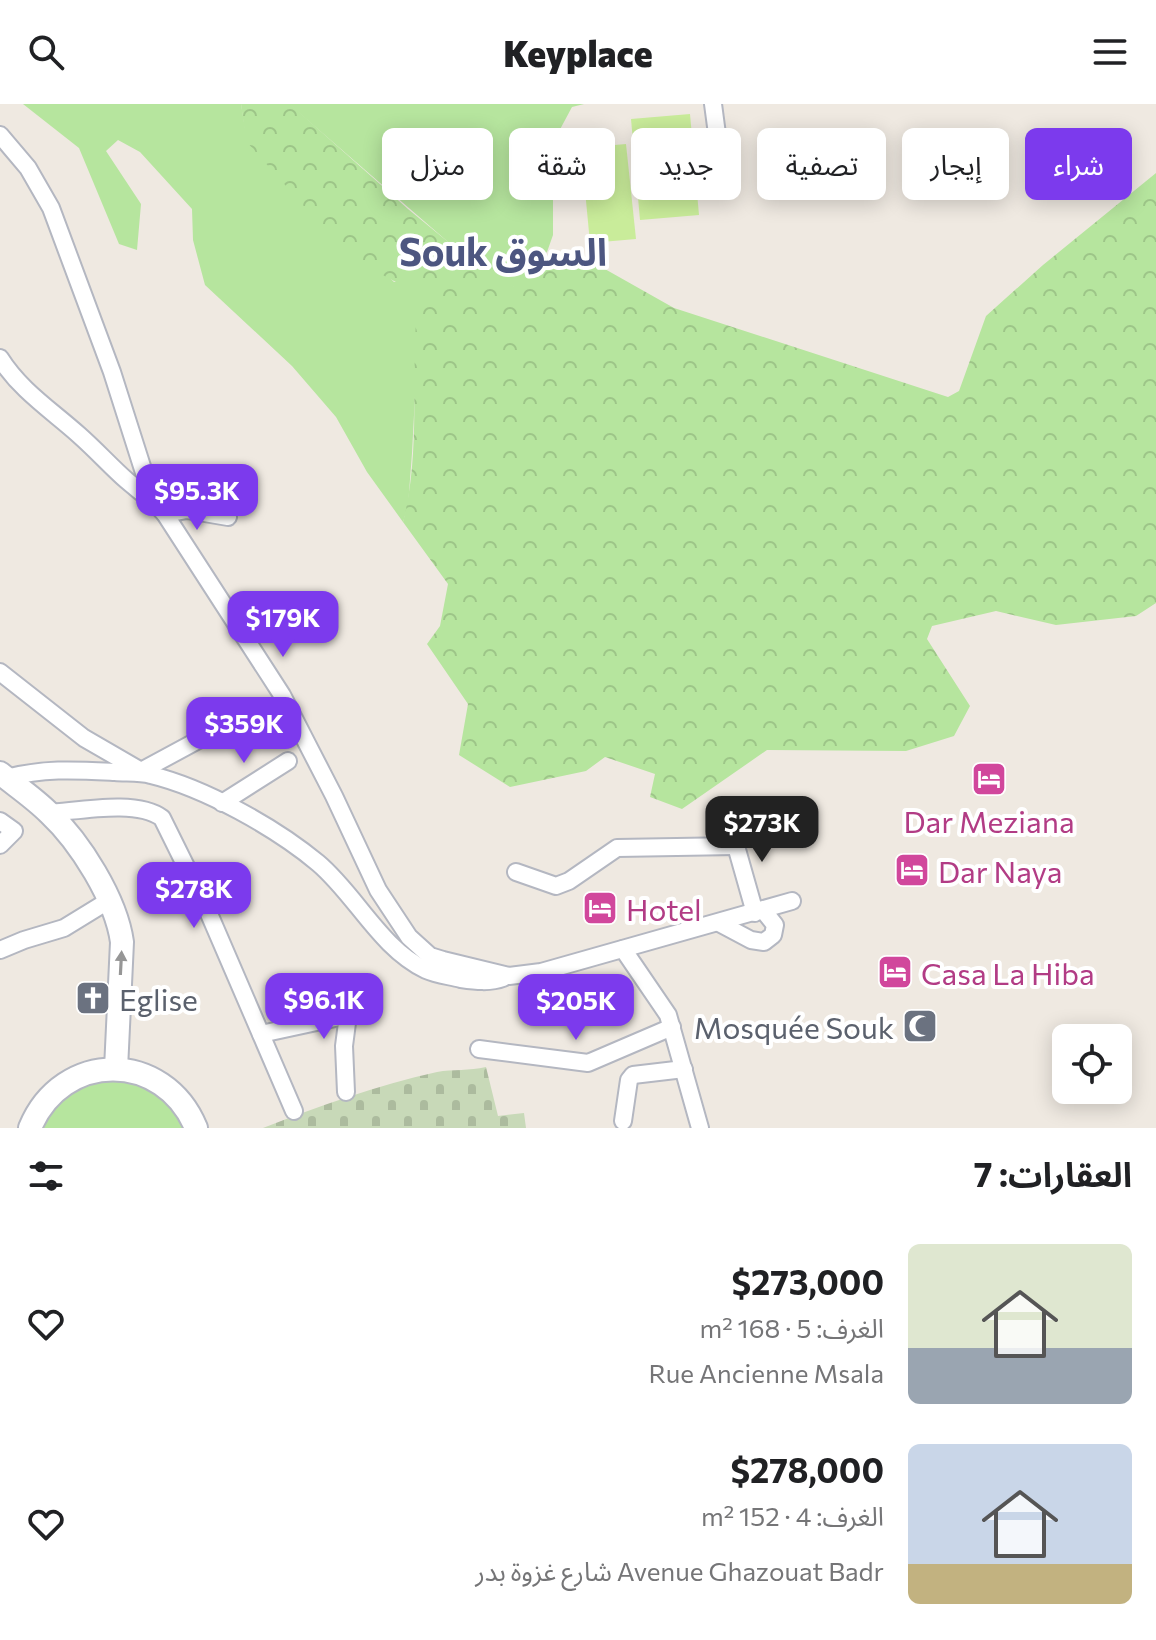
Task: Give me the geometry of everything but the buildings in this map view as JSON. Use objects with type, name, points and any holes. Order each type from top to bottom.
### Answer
[{"type":"street","points":[[713,104],[716,128]]},
{"type":"street","points":[[0,135],[28,168],[51,208],[112,372],[153,501]]},
{"type":"street","points":[[0,358],[18,383],[165,514],[282,695],[341,809],[378,890],[409,937],[430,956],[509,976]]},
{"type":"street","points":[[165,514],[187,510],[228,517]]},
{"type":"street","points":[[0,672],[84,738],[146,773],[222,803],[256,821],[319,864],[385,937],[409,960],[427,971],[486,981],[541,972],[792,901]]},
{"type":"street","points":[[3,775],[56,768],[146,773],[254,710]]},
{"type":"street","points":[[222,803],[288,761]]},
{"type":"street","points":[[3,775],[49,813],[75,843],[100,882],[108,901],[122,942],[116,1069]]},
{"type":"street","points":[[49,813],[128,808],[151,811],[162,818],[200,896],[294,1111]]},
{"type":"street","points":[[719,923],[751,940],[764,942],[773,935],[775,925],[771,916],[759,911],[736,846],[739,818]]},
{"type":"street","points":[[0,821],[14,831],[0,845]]},
{"type":"street","points":[[516,872],[556,886],[569,881],[617,848],[736,846]]},
{"type":"street","points":[[0,950],[64,928],[108,901]]},
{"type":"street","points":[[623,949],[668,1015],[700,1128]]},
{"type":"street","points":[[346,1092],[344,1046],[351,992]]},
{"type":"street","points":[[261,1034],[349,1015]]},
{"type":"street","points":[[479,1049],[588,1063],[672,1027]]},
{"type":"street","points":[[30,1128],[44,1102],[69,1081],[84,1074],[116,1069],[134,1072],[167,1088],[180,1100],[196,1128]]},
{"type":"street","points":[[623,1121],[629,1080],[633,1075],[684,1069]]},
{"type":"green space","points":[[23,104],[241,104],[247,141],[394,282],[421,282],[412,453],[408,506],[403,522],[367,472],[336,417],[292,366],[205,285],[193,240],[192,209],[140,152],[118,140],[106,151],[141,204],[137,250],[119,244],[79,148]]},
{"type":"green space","points":[[241,104],[290,104],[382,186],[382,200],[398,200],[486,273],[515,287],[541,256],[596,264],[674,308],[948,397],[959,391],[986,316],[1123,200],[1132,200],[1132,193],[1156,173],[1156,603],[1136,616],[1056,625],[996,611],[932,626],[927,639],[970,706],[954,736],[906,751],[767,750],[682,809],[650,797],[655,774],[605,757],[586,771],[510,787],[459,755],[468,704],[427,644],[440,626],[448,584],[403,522],[412,463],[420,282],[396,282],[350,258],[246,141]]},
{"type":"green space","points":[[289,104],[584,104],[572,107],[561,128],[509,128],[509,200],[553,200],[553,235],[547,252],[532,262],[527,278],[516,288],[485,274],[400,200],[493,200],[493,128],[382,128],[382,185]]},
{"type":"green space","points":[[690,114],[691,128],[632,128],[631,119]]},
{"type":"green space","points":[[626,144],[636,239],[590,243],[586,200],[615,200],[615,145]]},
{"type":"green space","points":[[638,200],[698,200],[699,215],[640,220]]},
{"type":"green space","points":[[486,1067],[498,1116],[524,1113],[526,1128],[263,1128],[393,1083],[437,1072]]},
{"type":"green space","points":[[104,1078],[153,1090],[169,1104],[186,1128],[38,1128],[70,1090]]},
{"type":"place","name":"Dar Meziana","points":[[989,779]]},
{"type":"place","name":"Dar Naya","points":[[912,870]]},
{"type":"place","name":"Hotel","points":[[600,908]]},
{"type":"place","name":"Casa La Hiba","points":[[895,972]]},
{"type":"place","name":"Eglise","points":[[93,998]]},
{"type":"place","name":"Mosquée Souk","points":[[920,1026]]},
{"type":"district","name":"Souk السوق","points":[[503,250]]}]
